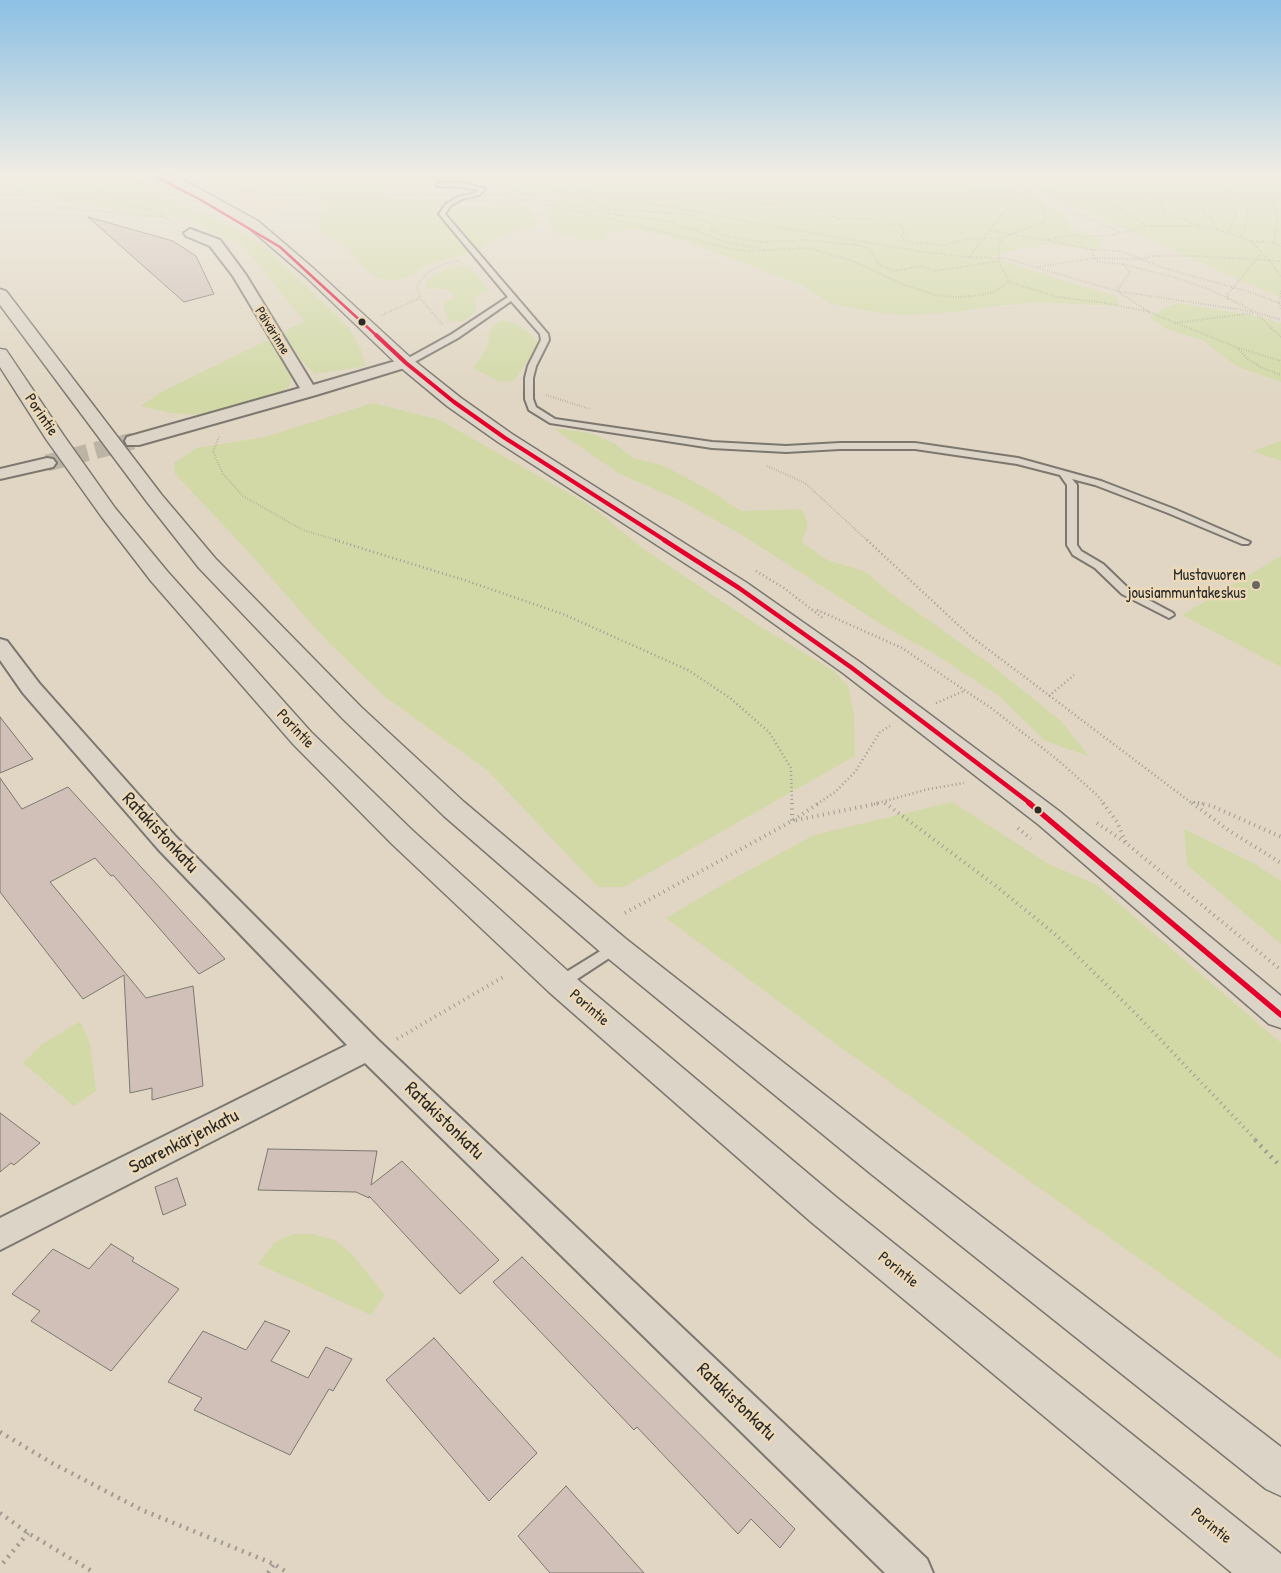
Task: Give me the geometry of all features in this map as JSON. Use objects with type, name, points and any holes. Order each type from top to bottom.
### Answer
[{"type":"main road","points":[[283,249],[406,363],[454,402],[505,438],[739,588],[852,668],[1049,818],[1281,1015]]},
{"type":"main road","points":[[0,294],[154,498],[207,563],[352,713],[454,809],[614,947],[906,1180],[1281,1474]]},
{"type":"main road","name":"Porintie","points":[[0,354],[56,439],[108,512],[159,576],[302,738],[402,838],[560,983],[823,1209],[1268,1573]]},
{"type":"street","name":"Päivärinne","points":[[219,249],[310,392]]},
{"type":"street","points":[[133,441],[310,392],[406,363]]},
{"type":"street","points":[[0,474],[47,463]]},
{"type":"street","name":"Ratakistonkatu","points":[[0,645],[31,688],[167,843],[368,1048],[913,1573]]},
{"type":"street","name":"Saarenkärjenkatu","points":[[0,1235],[368,1048]]},
{"type":"lane","points":[[472,249],[544,334],[546,340],[532,366],[529,400],[532,408],[553,422],[712,445],[786,449],[840,446],[915,446],[1018,461],[1098,483],[1171,510],[1246,542]]},
{"type":"lane","points":[[406,363],[455,336],[512,297]]},
{"type":"lane","points":[[1063,473],[1072,485],[1072,546],[1077,553],[1099,566],[1126,592],[1169,615]]},
{"type":"lane","points":[[560,983],[614,947]]},
{"type":"path","points":[[733,249],[747,251],[783,249]]},
{"type":"path","points":[[766,249],[772,250]]},
{"type":"path","points":[[813,249],[864,265],[878,274],[904,285],[936,295],[953,297],[975,296],[994,292],[1009,282]]},
{"type":"path","points":[[869,249],[879,265],[895,270],[921,266],[936,271],[949,270],[1000,260]]},
{"type":"path","points":[[908,249],[1000,260],[1036,267],[1117,291],[1256,312],[1281,335]]},
{"type":"path","points":[[968,257],[974,249]]},
{"type":"path","points":[[999,249],[1000,260],[1009,282]]},
{"type":"path","points":[[1257,249],[1281,278]]},
{"type":"path","points":[[1279,303],[1267,297],[1138,259],[1120,251],[1092,250],[1094,258],[1098,262],[1123,264],[1176,278],[1256,312],[1281,320]]},
{"type":"path","points":[[1228,299],[1226,295],[1261,254]]},
{"type":"path","points":[[455,336],[430,312],[420,298],[417,286],[428,272],[444,264],[478,256]]},
{"type":"path","points":[[1036,267],[1094,258],[1138,259],[1154,256],[1195,256],[1281,261]]},
{"type":"path","points":[[1117,291],[1130,272],[1123,264]]},
{"type":"path","points":[[1009,282],[1057,297],[1107,303],[1149,312]]},
{"type":"path","points":[[1117,291],[1149,312],[1174,323],[1281,362]]},
{"type":"path","points":[[1281,291],[1279,303],[1281,309]]},
{"type":"path","points":[[386,314],[420,298]]},
{"type":"path","points":[[1174,323],[1256,312]]},
{"type":"path","points":[[1236,347],[1255,364],[1281,374]]},
{"type":"path","points":[[529,389],[558,400],[576,403],[591,411]]},
{"type":"path","points":[[213,452],[223,474],[243,496],[303,530],[464,580],[563,614],[688,670],[730,698],[769,732],[792,768],[792,821]]},
{"type":"path","points":[[777,469],[805,483],[969,635],[1228,830],[1281,863]]},
{"type":"path","points":[[813,609],[902,648],[991,708],[1059,761],[1098,796],[1117,822],[1126,843]]},
{"type":"path","points":[[1050,696],[1074,676]]},
{"type":"path","points":[[933,704],[964,691]]},
{"type":"path","points":[[625,913],[792,821],[835,792],[855,772],[880,732],[892,725]]},
{"type":"path","points":[[792,821],[884,802],[929,789],[965,782]]},
{"type":"path","points":[[1191,801],[1212,806],[1281,837]]},
{"type":"path","points":[[884,802],[996,886],[1056,935],[1137,1015],[1281,1167]]},
{"type":"path","points":[[368,1048],[399,1039],[503,976]]},
{"type":"path","points":[[0,1432],[52,1464],[142,1510],[274,1564],[288,1573]]},
{"type":"path","points":[[0,1514],[95,1573]]},
{"type":"path","points":[[1,1564],[28,1533]]},
{"type":"path","points":[[268,1573],[274,1564]]},
{"type":"green space","points":[[246,249],[268,249],[349,328],[361,350],[366,366],[315,374],[302,361],[283,333],[304,321]]},
{"type":"green space","points":[[349,249],[481,249],[426,265],[413,275],[394,281],[375,277]]},
{"type":"green space","points":[[708,249],[1017,249],[992,257],[1118,298],[1117,306],[1037,302],[956,312],[902,315],[868,311],[830,303],[804,286]]},
{"type":"green space","points":[[1171,249],[1281,249],[1281,298]]},
{"type":"green space","points":[[457,266],[469,267],[490,291],[480,293],[475,299],[476,312],[463,321],[450,321],[444,309],[445,302],[455,298],[451,291],[439,288],[425,289],[427,281],[438,273]]},
{"type":"green space","points":[[1179,303],[1260,317],[1281,323],[1281,382],[1236,366],[1202,340],[1164,328],[1149,317],[1169,306]]},
{"type":"green space","points":[[502,320],[516,324],[527,331],[537,342],[535,350],[514,381],[500,382],[473,368],[486,350],[492,326]]},
{"type":"green space","points":[[268,340],[292,373],[289,387],[262,401],[201,415],[171,413],[141,406],[161,392]]},
{"type":"green space","points":[[373,403],[440,420],[591,506],[641,547],[756,624],[833,670],[848,686],[854,715],[855,756],[624,887],[598,887],[487,770],[385,697],[326,640],[245,548],[175,474],[174,463],[197,448],[265,437]]},
{"type":"green space","points":[[553,428],[590,433],[614,443],[633,458],[662,465],[706,488],[741,511],[802,509],[808,525],[802,542],[827,560],[864,571],[893,595],[990,664],[1061,721],[1089,756],[1045,741],[999,696],[933,653],[892,631],[737,532],[677,499],[620,474]]},
{"type":"green space","points":[[1281,441],[1281,461],[1253,451]]},
{"type":"green space","name":"Mustavuoren jousiammuntakeskus","points":[[1281,556],[1281,667],[1182,615]]},
{"type":"green space","points":[[952,802],[1049,864],[1097,885],[1281,1043],[1281,1359],[836,1044],[666,918],[814,835]]},
{"type":"green space","points":[[1184,829],[1255,864],[1281,881],[1281,944],[1187,865]]},
{"type":"green space","points":[[80,1021],[90,1043],[96,1091],[74,1106],[23,1063],[41,1045]]},
{"type":"green space","points":[[293,1234],[312,1234],[334,1240],[351,1253],[385,1295],[371,1315],[258,1264],[275,1242]]},
{"type":"building","points":[[125,249],[186,249],[196,256],[214,294],[184,302]]},
{"type":"building","points":[[0,717],[33,759],[0,773]]},
{"type":"building","points":[[0,778],[22,809],[68,787],[225,959],[199,974],[113,875],[111,876],[95,858],[50,882],[146,998],[193,986],[203,1086],[152,1100],[152,1088],[130,1093],[124,975],[83,999],[0,892]]},
{"type":"building","points":[[0,1113],[40,1143],[14,1165],[11,1163],[0,1172]]},
{"type":"building","points":[[268,1149],[377,1151],[371,1185],[402,1161],[499,1260],[460,1294],[369,1196],[369,1198],[356,1192],[258,1190]]},
{"type":"building","points":[[177,1178],[186,1205],[163,1215],[155,1187]]},
{"type":"building","points":[[111,1244],[134,1258],[132,1261],[179,1289],[111,1371],[31,1321],[40,1311],[12,1294],[53,1249],[89,1269]]},
{"type":"building","points":[[522,1257],[795,1529],[780,1548],[751,1519],[738,1534],[637,1427],[634,1430],[493,1282]]},
{"type":"building","points":[[265,1321],[290,1331],[271,1361],[308,1378],[326,1347],[352,1359],[333,1391],[329,1389],[290,1455],[194,1410],[202,1398],[168,1382],[203,1331],[246,1350]]},
{"type":"building","points":[[434,1338],[537,1453],[489,1501],[386,1380]]},
{"type":"building","points":[[566,1486],[644,1573],[550,1573],[518,1536]]},
{"type":"tunnel","points":[[47,463],[133,441]]},
{"type":"transit line","points":[[283,249],[406,363],[454,402],[505,438],[739,588],[852,668],[1049,818],[1281,1015]]},
{"type":"place","name":"Mustavuoren jousiammuntakeskus","points":[[1256,585]]}]
